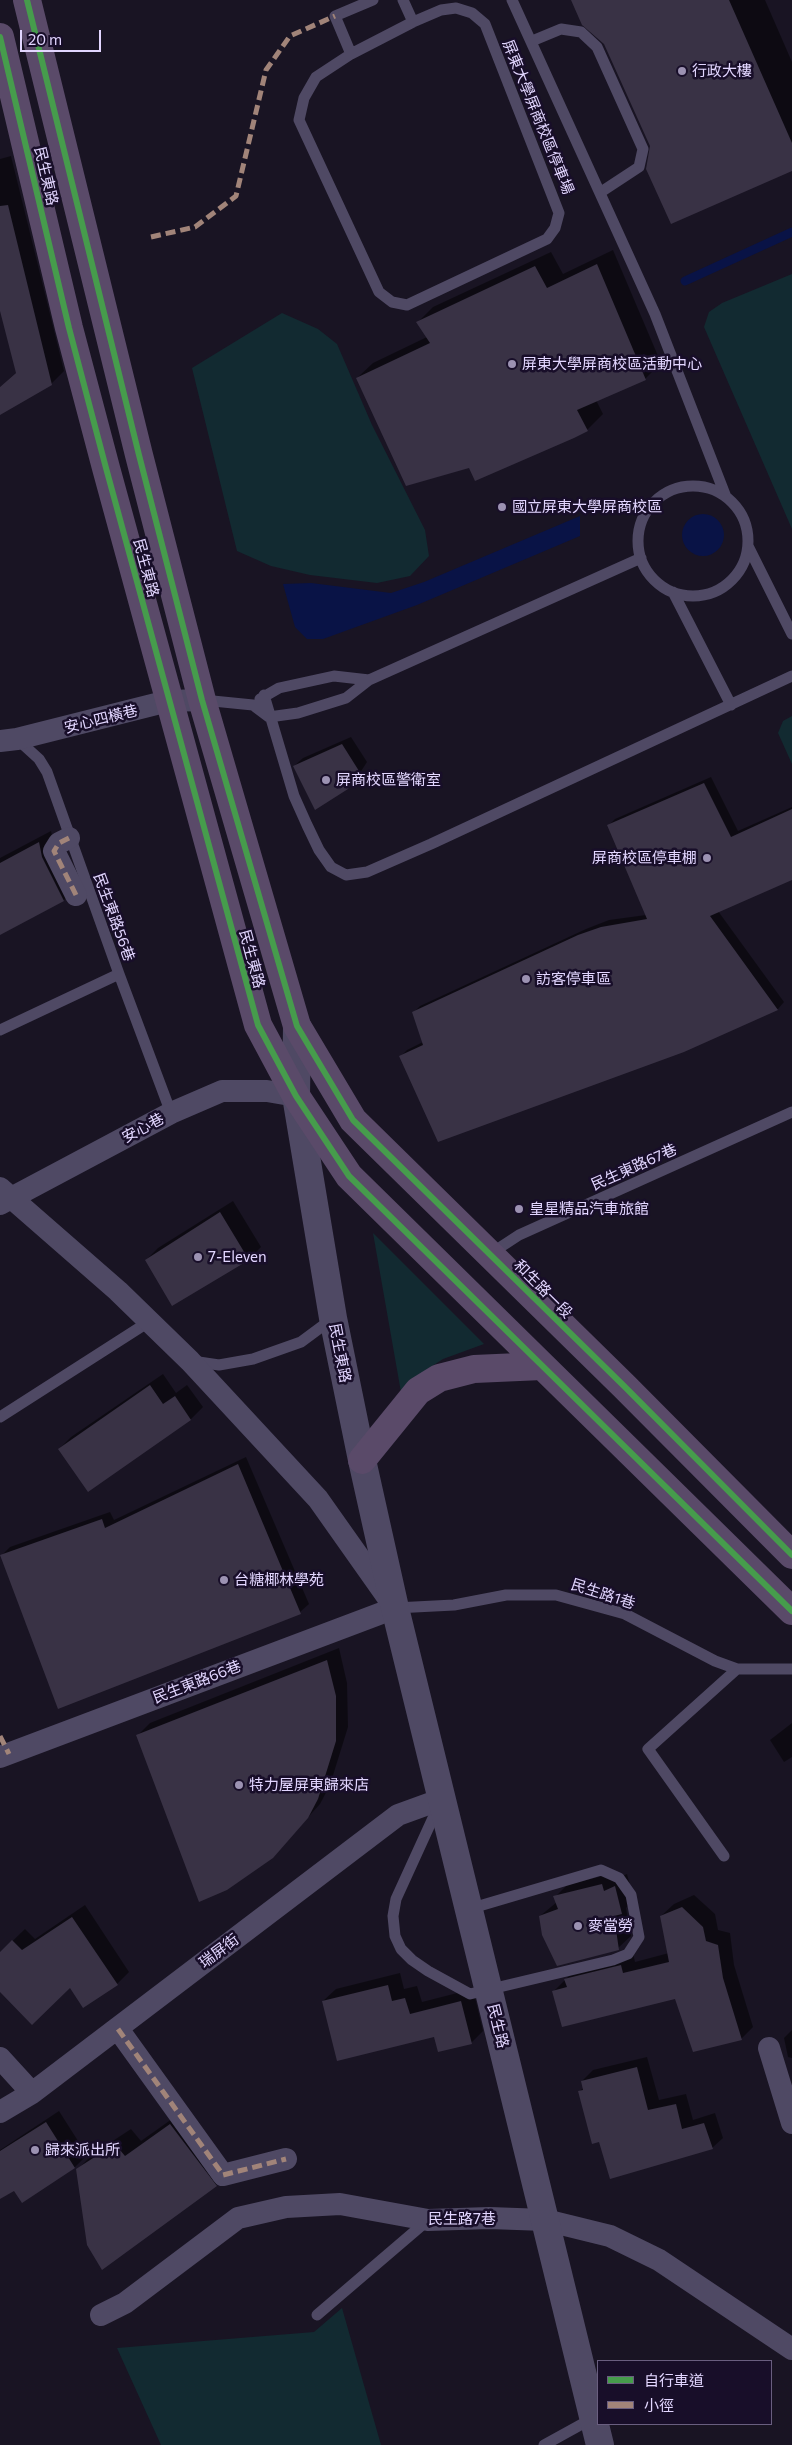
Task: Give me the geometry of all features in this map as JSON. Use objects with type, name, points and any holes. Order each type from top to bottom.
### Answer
[{"type":"main road","name":"民生東路","points":[[27,0],[139,456],[202,700],[297,1026]]},
{"type":"main road","name":"民生東路","points":[[0,37],[69,328],[168,701],[258,1025],[296,1096]]},
{"type":"main road","name":"和生路一段","points":[[297,1026],[353,1120],[792,1555]]},
{"type":"main road","points":[[296,1096],[349,1176],[792,1611]]},
{"type":"main road","points":[[362,1460],[418,1392],[439,1378],[474,1369],[542,1366]]},
{"type":"street","name":"安心四橫巷","points":[[6,735],[168,701],[202,700]]},
{"type":"street","points":[[69,838],[59,843],[54,851],[76,895]]},
{"type":"street","name":"民生東路","points":[[297,1026],[296,1096],[333,1318],[395,1608]]},
{"type":"street","name":"安心巷","points":[[4,1197],[171,1113],[222,1091],[267,1091],[296,1096]]},
{"type":"street","points":[[4,1197],[150,1321],[190,1361],[318,1499],[395,1608]]},
{"type":"street","name":"民生東路66巷","points":[[3,1749],[395,1608]]},
{"type":"street","name":"民生路","points":[[395,1608],[600,2445]]},
{"type":"street","name":"瑞屏街","points":[[0,2112],[32,2093],[398,1815],[442,1799]]},
{"type":"street","points":[[118,2028],[223,2175],[286,2159]]},
{"type":"street","points":[[769,2048],[792,2123]]},
{"type":"street","points":[[0,2058],[32,2093]]},
{"type":"street","name":"民生路7巷","points":[[101,2315],[125,2303],[238,2218],[286,2206],[340,2204],[428,2220],[489,2218],[545,2220],[610,2236],[659,2260],[792,2349]]},
{"type":"lane","points":[[351,54],[335,16],[374,0]]},
{"type":"lane","points":[[403,0],[413,22]]},
{"type":"lane","points":[[512,0],[655,314],[726,498]]},
{"type":"lane","name":"屏東大學屏商校區停車場","points":[[456,8],[472,13],[485,24],[560,213],[556,228],[546,238],[407,306],[392,302],[379,292],[299,120],[304,98],[316,77],[351,54],[413,22],[441,10],[456,8]]},
{"type":"lane","points":[[532,41],[561,29],[581,32],[597,47],[644,149],[638,167],[623,180],[601,192]]},
{"type":"lane","points":[[695,486],[713,490],[736,507],[743,519],[748,546],[744,563],[735,578],[722,588],[706,595],[689,596],[673,592],[658,584],[647,572],[640,558],[638,542],[640,526],[648,510],[661,497],[677,488],[695,486]]},
{"type":"lane","points":[[748,546],[792,634]]},
{"type":"lane","points":[[202,700],[253,706],[269,717],[298,713],[346,698],[368,680],[640,558]]},
{"type":"lane","points":[[673,592],[732,705]]},
{"type":"lane","points":[[253,706],[264,695],[279,688],[334,676],[368,680]]},
{"type":"lane","points":[[264,695],[294,796],[319,850],[332,868],[346,875],[368,872],[386,864],[792,676]]},
{"type":"lane","name":"民生東路56巷","points":[[6,735],[38,759],[47,772],[69,838],[171,1113]]},
{"type":"lane","points":[[0,1030],[119,974]]},
{"type":"lane","name":"民生東路67巷","points":[[490,1254],[519,1235],[792,1112]]},
{"type":"lane","points":[[190,1361],[219,1364],[253,1359],[300,1342],[333,1318]]},
{"type":"lane","points":[[0,1417],[150,1321]]},
{"type":"lane","name":"民生路1巷","points":[[395,1608],[454,1605],[506,1595],[556,1595],[625,1614],[715,1661],[737,1669],[792,1669]]},
{"type":"lane","points":[[724,1856],[648,1749],[737,1669]]},
{"type":"lane","points":[[442,1799],[396,1899],[393,1916],[395,1936],[401,1949],[412,1960],[448,1984],[470,1994],[613,1960],[628,1954],[639,1937],[631,1894],[619,1878],[601,1870],[469,1909]]},
{"type":"lane","points":[[317,2315],[428,2220]]},
{"type":"lane","points":[[544,2445],[593,2418]]},
{"type":"shaded area","points":[[792,274],[792,529],[704,327],[709,312],[722,303]]},
{"type":"shaded area","points":[[282,313],[318,329],[337,344],[372,425],[425,530],[429,556],[410,576],[377,583],[310,575],[271,566],[237,551],[192,368]]},
{"type":"shaded area","points":[[703,514],[718,520],[724,535],[718,550],[703,556],[688,550],[682,535],[688,520]]},
{"type":"shaded area","points":[[580,516],[580,536],[417,605],[323,639],[307,639],[295,627],[283,584],[311,583],[391,593],[424,582]]},
{"type":"shaded area","points":[[792,716],[792,764],[778,733],[783,721]]},
{"type":"shaded area","points":[[373,1233],[484,1344],[443,1359],[426,1370],[402,1398]]},
{"type":"shaded area","points":[[342,2308],[381,2445],[161,2445],[117,2348],[314,2332]]},
{"type":"building","name":"行政大樓","points":[[571,0],[729,0],[792,143],[792,171],[671,224],[646,169],[650,146],[604,44],[582,25]]},
{"type":"building","points":[[8,205],[52,385],[0,415],[0,387],[16,373],[0,311],[0,206]]},
{"type":"building","name":"屏東大學屏商校區活動中心","points":[[597,264],[646,380],[577,410],[588,431],[574,438],[475,481],[469,468],[406,486],[356,378],[430,343],[416,322],[535,266],[547,288]]},
{"type":"building","name":"屏商校區警衛室","points":[[342,744],[359,771],[348,789],[315,810],[293,766]]},
{"type":"building","points":[[704,783],[731,837],[792,809],[792,880],[710,916],[778,1010],[684,1052],[438,1142],[399,1056],[423,1045],[412,1012],[578,935],[601,927],[647,919],[607,825]]},
{"type":"building","points":[[39,842],[42,857],[64,901],[0,935],[0,863]]},
{"type":"building","name":"7-Eleven","points":[[220,1212],[249,1260],[172,1306],[145,1260]]},
{"type":"building","points":[[150,1385],[163,1404],[175,1396],[191,1420],[88,1492],[58,1449]]},
{"type":"building","name":"台糖椰林學苑","points":[[238,1464],[301,1614],[58,1709],[0,1555],[102,1519],[105,1528]]},
{"type":"building","name":"特力屋屏東歸來店","points":[[327,1660],[336,1696],[336,1741],[318,1799],[308,1818],[273,1858],[227,1890],[199,1902],[136,1735]]},
{"type":"building","name":"麥當勞","points":[[602,1884],[604,1891],[615,1886],[622,1914],[614,1916],[619,1950],[557,1966],[542,1935],[539,1916],[558,1909],[553,1896]]},
{"type":"building","points":[[682,1907],[703,1927],[706,1941],[718,1945],[723,1978],[742,2040],[693,2052],[675,1999],[562,2027],[552,1991],[567,1987],[564,1979],[621,1965],[623,1973],[669,1962],[660,1916]]},
{"type":"building","points":[[72,1917],[118,1985],[83,2008],[70,1988],[32,2025],[0,1992],[0,1952],[12,1940],[22,1950]]},
{"type":"building","points":[[388,1985],[392,2001],[405,1998],[410,2014],[461,2001],[472,2044],[438,2052],[434,2037],[337,2061],[322,2001]]},
{"type":"building","points":[[637,2067],[648,2110],[676,2104],[682,2129],[704,2123],[713,2149],[610,2179],[599,2142],[592,2144],[578,2091],[583,2090],[581,2081]]},
{"type":"building","points":[[46,2122],[75,2168],[22,2203],[14,2191],[0,2199],[0,2151]]},
{"type":"building","points":[[170,2124],[217,2186],[102,2270],[87,2245],[76,2169],[115,2144],[125,2156]]},
{"type":"waterway","points":[[685,281],[792,232]]},
{"type":"marked path","points":[[151,237],[195,227],[236,196],[266,70],[290,36],[335,16]]},
{"type":"marked path","points":[[69,838],[59,843],[54,851],[76,895]]},
{"type":"marked path","points":[[0,1736],[9,1754]]},
{"type":"marked path","points":[[118,2029],[223,2175],[286,2159]]},
{"type":"cycle path","points":[[27,0],[139,455],[202,700],[297,1026],[353,1120],[624,1386],[792,1555]]},
{"type":"cycle path","points":[[0,37],[69,328],[258,1025],[296,1096],[349,1176],[792,1611]]},
{"type":"place","name":"行政大樓","points":[[682,71]]},
{"type":"place","name":"屏東大學屏商校區活動中心","points":[[512,364]]},
{"type":"place","name":"國立屏東大學屏商校區","points":[[502,507]]},
{"type":"place","name":"屏商校區警衛室","points":[[326,780]]},
{"type":"place","name":"屏商校區停車棚","points":[[707,858]]},
{"type":"place","name":"訪客停車區","points":[[526,979]]},
{"type":"place","name":"皇星精品汽車旅館","points":[[519,1209]]},
{"type":"place","name":"7-Eleven","points":[[198,1257]]},
{"type":"place","name":"台糖椰林學苑","points":[[224,1580]]},
{"type":"place","name":"特力屋屏東歸來店","points":[[239,1785]]},
{"type":"place","name":"麥當勞","points":[[578,1926]]},
{"type":"place","name":"歸來派出所","points":[[35,2150]]}]
